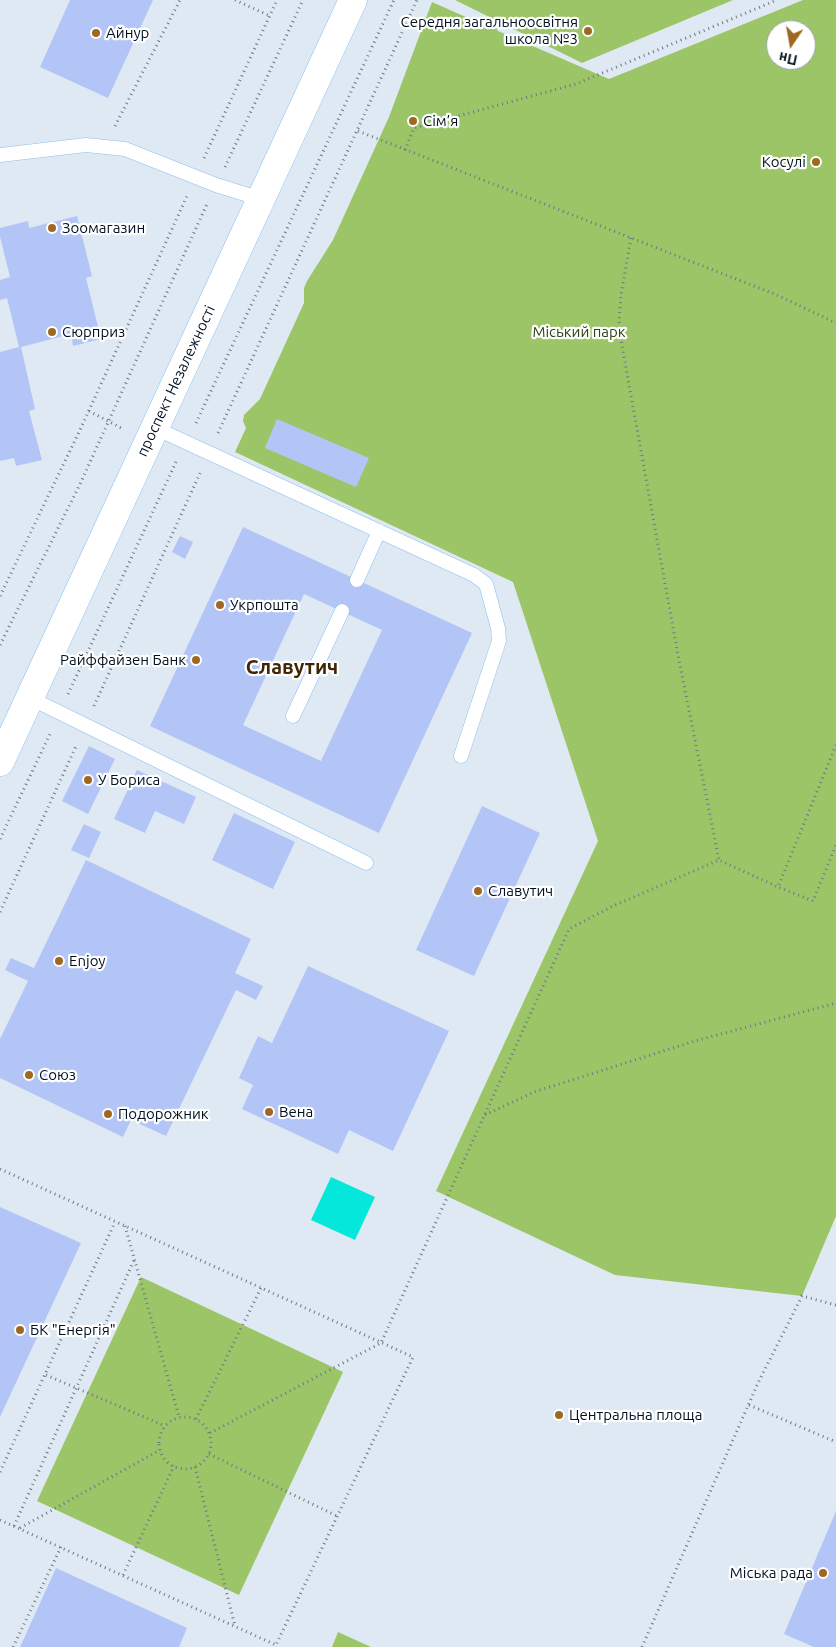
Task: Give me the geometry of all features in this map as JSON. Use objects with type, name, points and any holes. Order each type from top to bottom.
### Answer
[{"type":"street","name":"проспект Незалежності","points":[[1,760],[352,0]]},
{"type":"lane","points":[[0,155],[60,146],[104,146],[145,155],[216,185],[261,199]]},
{"type":"lane","points":[[155,428],[474,575],[486,584],[498,628],[499,641],[461,756]]},
{"type":"lane","points":[[357,580],[379,531]]},
{"type":"lane","points":[[293,716],[342,611]]},
{"type":"lane","points":[[30,698],[366,863]]},
{"type":"path","points":[[104,146],[180,0]]},
{"type":"path","points":[[235,0],[270,16]]},
{"type":"path","points":[[201,164],[277,0]]},
{"type":"path","points":[[0,644],[85,474],[216,185],[303,0]]},
{"type":"path","points":[[0,838],[394,0]]},
{"type":"path","points":[[405,150],[414,128],[522,100],[592,78],[777,0]]},
{"type":"path","points":[[358,131],[777,295],[836,323]]},
{"type":"path","points":[[0,596],[80,430],[190,190]]},
{"type":"path","points":[[631,238],[621,295],[620,321],[622,346],[678,655],[719,860]]},
{"type":"path","points":[[778,887],[836,745]]},
{"type":"path","points":[[210,1433],[382,1343],[569,929],[611,907],[719,860],[813,901],[836,845]]},
{"type":"path","points":[[485,1115],[534,1092],[695,1042],[836,1003]]},
{"type":"path","points":[[0,1169],[413,1356],[275,1646],[235,1626],[0,1520]]},
{"type":"path","points":[[0,1472],[116,1222]]},
{"type":"path","points":[[125,1226],[179,1418]]},
{"type":"path","points":[[14,1526],[135,1258]]},
{"type":"path","points":[[196,1419],[261,1288]]},
{"type":"path","points":[[642,1647],[749,1405],[802,1296],[836,1305]]},
{"type":"path","points":[[46,1374],[165,1426]]},
{"type":"path","points":[[749,1405],[836,1442]]},
{"type":"path","points":[[179,1418],[196,1419],[210,1433],[212,1446],[209,1454],[195,1467],[181,1469],[174,1466],[168,1462],[160,1450],[161,1434],[165,1426],[179,1418]]},
{"type":"path","points":[[19,1528],[160,1450]]},
{"type":"path","points":[[209,1454],[337,1516]]},
{"type":"path","points":[[123,1575],[174,1466]]},
{"type":"path","points":[[195,1467],[235,1626]]},
{"type":"path","points":[[13,1647],[61,1547]]},
{"type":"green space","name":"Середня загальноосвітня школа №3","points":[[455,0],[733,0],[582,63]]},
{"type":"green space","name":"Міський парк","points":[[803,0],[836,0],[836,1216],[802,1296],[615,1275],[436,1191],[598,841],[513,582],[235,452],[246,428],[243,421],[244,415],[260,399],[304,303],[304,288],[307,281],[333,240],[389,117],[432,2],[486,26],[496,28],[498,31],[609,79]]},
{"type":"green space","points":[[141,1277],[343,1372],[239,1595],[37,1501]]},
{"type":"green space","points":[[338,1632],[371,1647],[332,1647]]},
{"type":"shaded area","points":[[331,1177],[375,1197],[355,1240],[311,1220]]},
{"type":"building","name":"Айнур","points":[[70,0],[153,0],[108,98],[40,67]]},
{"type":"building","points":[[77,216],[92,276],[86,278],[101,339],[73,346],[71,334],[21,347],[35,409],[29,411],[42,460],[16,466],[14,458],[0,461],[0,352],[19,347],[7,298],[0,300],[0,280],[10,277],[0,237],[0,228],[28,221],[29,228]]},
{"type":"building","points":[[277,419],[369,458],[356,487],[265,448]]},
{"type":"building","points":[[243,527],[472,633],[379,833],[150,726]],"holes":[[[304,594],[382,630],[321,761],[243,725]]]},
{"type":"building","points":[[180,536],[193,542],[185,559],[172,552]]},
{"type":"building","name":"У Бориса","points":[[89,746],[115,759],[88,814],[62,801]]},
{"type":"building","points":[[137,770],[196,797],[184,824],[155,811],[145,833],[114,819]]},
{"type":"building","name":"Славутич","points":[[482,806],[540,833],[474,976],[416,950]]},
{"type":"building","points":[[234,813],[295,842],[273,889],[212,860]]},
{"type":"building","points":[[84,824],[101,832],[89,858],[71,850]]},
{"type":"building","points":[[86,860],[251,939],[235,973],[263,986],[256,1000],[236,990],[166,1136],[131,1120],[123,1137],[0,1078],[0,1039],[28,981],[5,970],[11,958],[34,968]]},
{"type":"building","points":[[308,966],[449,1031],[393,1151],[349,1130],[338,1154],[242,1109],[253,1085],[239,1078],[258,1036],[272,1043]]},
{"type":"building","name":"БК \"Енергія\"","points":[[0,1207],[81,1243],[0,1417]]},
{"type":"building","name":"Міська рада","points":[[836,1511],[836,1647],[814,1647],[784,1634]]},
{"type":"building","points":[[56,1568],[187,1628],[179,1647],[20,1647]]},
{"type":"place","name":"Середня загальноосвітня школа №3","points":[[588,31]]},
{"type":"place","name":"Айнур","points":[[96,33]]},
{"type":"place","name":"Сім’я","points":[[413,121]]},
{"type":"place","name":"Косулі","points":[[816,162]]},
{"type":"place","name":"Зоомагазин","points":[[52,228]]},
{"type":"place","name":"Сюрприз","points":[[52,332]]},
{"type":"place","name":"Укрпошта","points":[[220,605]]},
{"type":"place","name":"Райффайзен Банк","points":[[196,660]]},
{"type":"place","name":"У Бориса","points":[[88,780]]},
{"type":"place","name":"Славутич","points":[[478,891]]},
{"type":"place","name":"Enjoy","points":[[59,961]]},
{"type":"place","name":"Союз","points":[[29,1075]]},
{"type":"place","name":"Вена","points":[[269,1112]]},
{"type":"place","name":"Подорожник","points":[[108,1114]]},
{"type":"place","name":"БК \"Енергія\"","points":[[20,1330]]},
{"type":"place","name":"Центральна площа","points":[[559,1415]]},
{"type":"place","name":"Міська рада","points":[[823,1573]]},
{"type":"district","name":"Славутич","points":[[292,667]]}]
